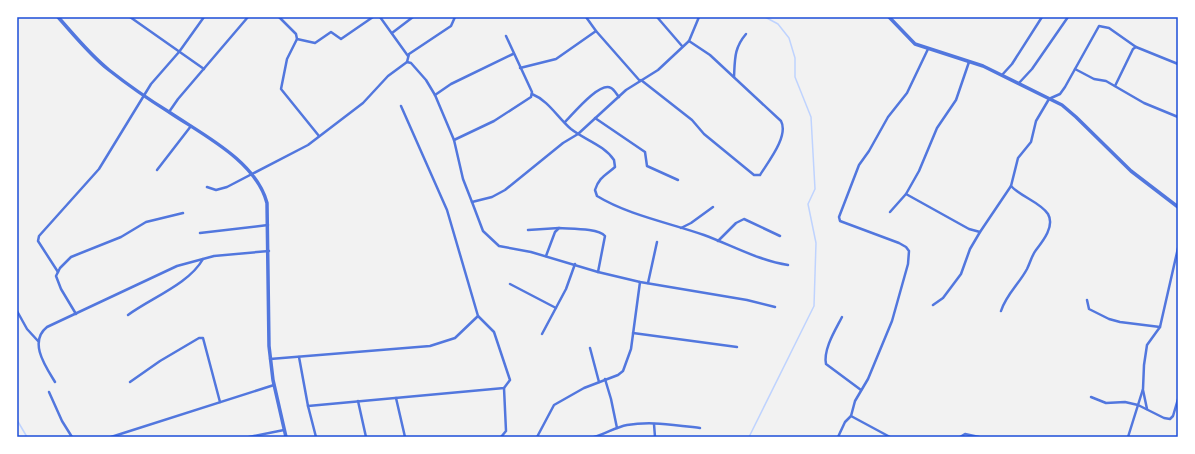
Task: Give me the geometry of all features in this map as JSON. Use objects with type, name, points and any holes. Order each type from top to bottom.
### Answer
[{"type":"street","points":[[58,17],[91,53],[143,95],[216,142],[252,174],[265,194],[267,203],[269,251],[270,359],[274,385],[286,437]]},
{"type":"street","points":[[130,17],[204,69]]},
{"type":"street","points":[[76,314],[58,282],[58,272],[38,241],[39,236],[99,169],[143,95],[179,52],[204,17]]},
{"type":"street","points":[[169,112],[178,99],[248,17]]},
{"type":"street","points":[[279,17],[296,34],[297,39],[286,59],[281,89],[320,136]]},
{"type":"street","points":[[297,39],[315,43],[331,32],[341,39],[373,17]]},
{"type":"street","points":[[207,187],[216,190],[227,187],[308,145],[363,103],[388,76],[407,62],[408,56],[380,17]]},
{"type":"street","points":[[392,33],[413,17]]},
{"type":"street","points":[[408,56],[451,26],[455,17]]},
{"type":"street","points":[[586,17],[596,31],[640,80],[692,120],[704,134],[754,175],[758,176],[776,149],[785,129],[782,121],[710,55],[689,41]]},
{"type":"street","points":[[657,17],[682,46]]},
{"type":"street","points":[[472,202],[492,197],[505,190],[563,143],[578,134],[640,80],[658,70],[689,41],[699,17]]},
{"type":"street","points":[[889,17],[910,40],[928,49],[969,62],[1002,75],[1050,98],[1076,117],[1131,171],[1178,207]]},
{"type":"street","points":[[1002,75],[1012,64],[1042,17]]},
{"type":"street","points":[[1019,83],[1032,69],[1068,17]]},
{"type":"street","points":[[933,305],[943,298],[961,274],[970,249],[1011,186],[1018,158],[1031,142],[1036,121],[1050,98],[1060,94],[1099,26],[1109,28],[1136,47],[1178,64]]},
{"type":"street","points":[[520,68],[556,59],[596,31]]},
{"type":"street","points":[[734,77],[738,43],[746,34]]},
{"type":"street","points":[[506,36],[532,94],[542,98],[578,134],[588,138],[602,148],[615,163],[613,169],[603,175],[597,183],[595,190],[597,196],[647,218],[718,241],[772,262],[788,264]]},
{"type":"street","points":[[1115,86],[1133,49],[1136,47]]},
{"type":"street","points":[[838,437],[845,422],[851,416],[855,401],[874,365],[897,308],[908,264],[909,251],[906,247],[899,243],[840,221],[839,217],[859,166],[888,117],[907,93],[928,49]]},
{"type":"street","points":[[434,95],[452,84],[513,54]]},
{"type":"street","points":[[407,62],[411,63],[426,80],[434,95],[454,140],[463,179],[479,224],[495,244],[546,256],[598,272],[640,282],[747,300],[775,307]]},
{"type":"street","points":[[890,212],[906,194],[919,171],[937,128],[956,100],[969,62]]},
{"type":"street","points":[[1075,69],[1094,79],[1106,81],[1144,103],[1178,117]]},
{"type":"street","points":[[565,122],[598,90],[606,86],[612,88],[619,97]]},
{"type":"street","points":[[454,140],[494,121],[530,97],[532,94]]},
{"type":"street","points":[[401,106],[447,210],[478,316],[494,332],[510,380],[504,388],[506,430],[501,437]]},
{"type":"street","points":[[595,118],[645,152],[647,166],[678,180]]},
{"type":"street","points":[[157,170],[191,126]]},
{"type":"street","points":[[1001,311],[1004,302],[1026,271],[1036,250],[1043,243],[1051,219],[1046,212],[1018,194],[1011,186]]},
{"type":"street","points":[[906,194],[969,229],[980,232]]},
{"type":"street","points":[[680,228],[691,223],[713,207]]},
{"type":"street","points":[[58,272],[68,260],[76,255],[122,237],[146,222],[183,213]]},
{"type":"street","points":[[718,241],[736,223],[744,219],[780,236]]},
{"type":"street","points":[[200,233],[268,224]]},
{"type":"street","points":[[546,256],[555,232],[559,228]]},
{"type":"street","points":[[528,230],[559,228],[579,229],[604,234],[598,272]]},
{"type":"street","points":[[648,283],[657,242]]},
{"type":"street","points":[[1147,410],[1143,389],[1144,365],[1147,346],[1160,328],[1178,248]]},
{"type":"street","points":[[55,382],[44,363],[39,350],[38,341],[41,333],[46,327],[157,274],[178,266],[204,258],[269,251]]},
{"type":"street","points":[[128,315],[156,298],[190,274],[200,265],[204,258]]},
{"type":"street","points":[[542,334],[566,289],[575,264]]},
{"type":"street","points":[[537,437],[554,405],[584,388],[618,375],[623,371],[631,349],[640,282]]},
{"type":"street","points":[[510,284],[556,308]]},
{"type":"street","points":[[1087,300],[1089,308],[1109,319],[1160,328]]},
{"type":"street","points":[[17,311],[27,329],[38,341]]},
{"type":"street","points":[[270,359],[430,346],[455,338],[478,316]]},
{"type":"street","points":[[842,317],[825,358],[826,364],[861,390]]},
{"type":"street","points":[[633,333],[737,347]]},
{"type":"street","points":[[130,382],[160,361],[202,337],[205,342],[220,402]]},
{"type":"street","points":[[590,348],[599,382]]},
{"type":"street","points":[[299,357],[308,406],[316,437]]},
{"type":"street","points":[[605,379],[617,428]]},
{"type":"street","points":[[111,437],[274,385]]},
{"type":"street","points":[[308,406],[504,388]]},
{"type":"street","points":[[1128,437],[1143,389]]},
{"type":"street","points":[[49,392],[62,421],[72,437]]},
{"type":"street","points":[[1091,397],[1106,403],[1125,402],[1138,405],[1164,418],[1170,419],[1173,416],[1178,399]]},
{"type":"street","points":[[396,398],[405,437]]},
{"type":"street","points":[[358,401],[366,437]]},
{"type":"street","points":[[851,416],[890,437]]},
{"type":"street","points":[[654,424],[655,437]]},
{"type":"street","points":[[594,437],[626,425],[654,424],[700,428]]},
{"type":"street","points":[[249,437],[284,430]]},
{"type":"street","points":[[960,437],[965,434],[979,437]]},
{"type":"waterway","points":[[749,437],[814,306],[816,243],[808,204],[815,189],[811,117],[795,77],[795,58],[789,38],[778,24],[765,17]]},
{"type":"waterway","points":[[17,420],[27,437]]}]
